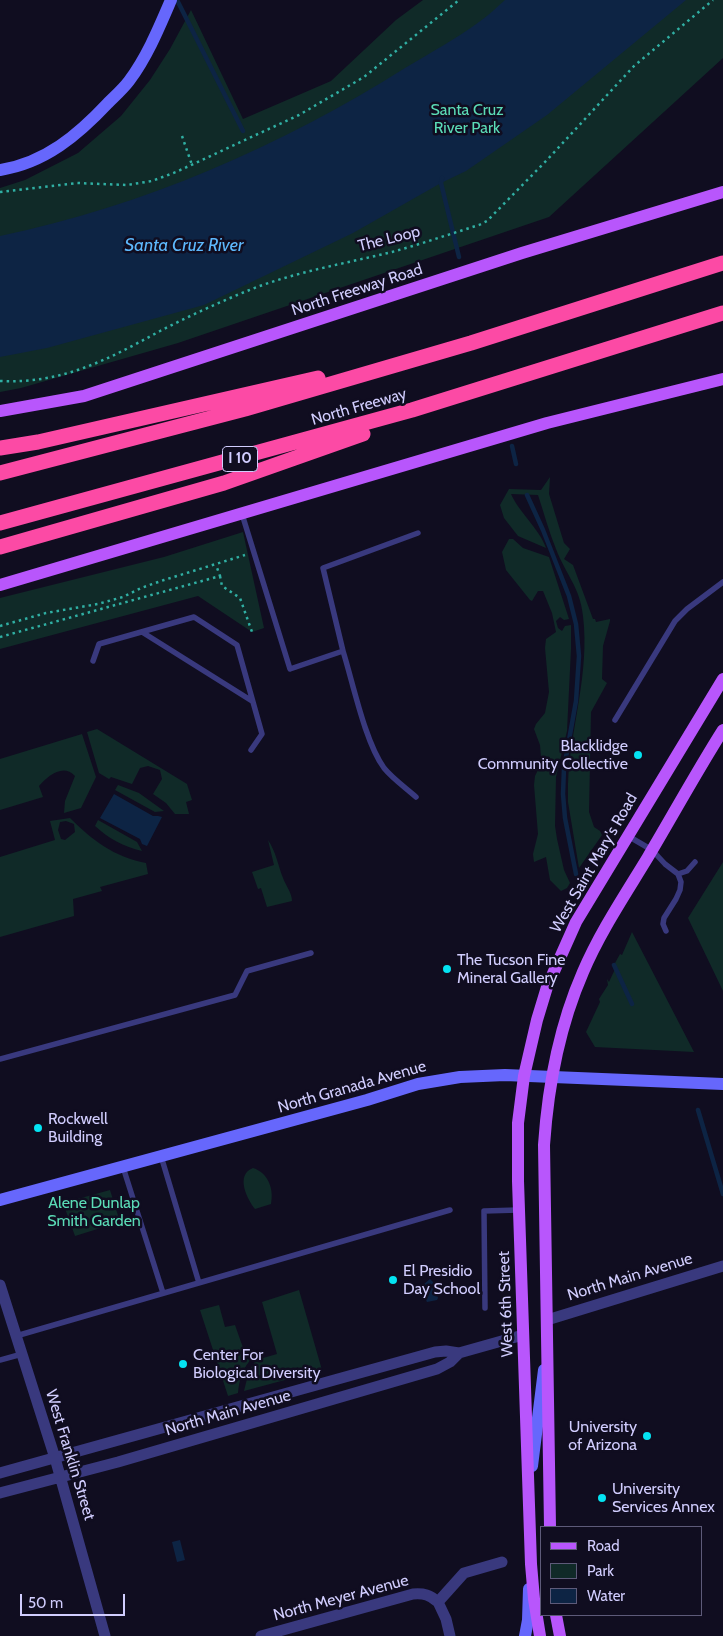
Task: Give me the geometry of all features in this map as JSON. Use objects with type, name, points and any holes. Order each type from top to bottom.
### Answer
[{"type":"highway","name":"North Freeway","points":[[0,472],[245,409],[471,343],[723,262]]},
{"type":"highway","name":"North Freeway","points":[[0,523],[261,453],[480,390],[723,313]]},
{"type":"highway","points":[[0,448],[38,442],[471,343]]},
{"type":"highway","points":[[0,547],[224,483],[375,430],[480,390]]},
{"type":"main road","points":[[0,170],[50,153],[83,129],[129,82],[159,30],[171,0]]},
{"type":"main road","name":"North Freeway Road","points":[[0,411],[84,396],[522,253],[723,192]]},
{"type":"main road","points":[[0,585],[547,423],[723,379]]},
{"type":"main road","name":"West Saint Mary's Road","points":[[524,1076],[547,987],[576,922],[723,680]]},
{"type":"main road","points":[[552,1076],[567,1016],[582,973],[613,913],[718,747],[723,730]]},
{"type":"main road","name":"West 6th Street","points":[[524,1076],[518,1123],[519,1210],[530,1532],[534,1599],[540,1636]]},
{"type":"main road","name":"North Granada Avenue","points":[[0,1200],[435,1080],[460,1077],[552,1076],[723,1084]]},
{"type":"main road","name":"West 6th Street","points":[[550,1526],[544,1145],[546,1105],[552,1076]]},
{"type":"main road","name":"West 6th Street","points":[[525,1636],[529,1606],[532,1456],[546,1348]]},
{"type":"main road","points":[[556,1616],[560,1636]]},
{"type":"street","name":"North Main Avenue","points":[[547,1320],[723,1266]]},
{"type":"street","name":"West Franklin Street","points":[[0,1285],[55,1458],[105,1636]]},
{"type":"street","name":"North Main Avenue","points":[[0,1473],[435,1352],[459,1353],[523,1335]]},
{"type":"street","name":"North Main Avenue","points":[[0,1493],[60,1478],[437,1369],[450,1362],[459,1353]]},
{"type":"street","points":[[450,1636],[446,1619],[438,1602],[464,1574],[502,1562]]},
{"type":"street","name":"North Meyer Avenue","points":[[261,1636],[414,1594],[425,1594],[438,1602]]},
{"type":"lane","points":[[242,512],[290,669],[343,651]]},
{"type":"lane","points":[[416,797],[385,768],[376,754],[368,735],[343,651],[323,568],[418,533]]},
{"type":"lane","points":[[615,720],[675,621],[687,609],[723,582]]},
{"type":"lane","points":[[93,661],[99,644],[194,617],[237,645],[262,734],[252,750]]},
{"type":"lane","points":[[142,632],[252,701]]},
{"type":"lane","points":[[628,836],[652,850],[678,874],[681,882],[680,890],[664,918],[666,931]]},
{"type":"lane","points":[[678,874],[688,871],[695,862]]},
{"type":"lane","points":[[0,1059],[235,995],[247,971],[311,953]]},
{"type":"lane","points":[[161,1156],[199,1283]]},
{"type":"lane","points":[[123,1166],[163,1293]]},
{"type":"lane","points":[[16,1336],[450,1210]]},
{"type":"lane","points":[[486,1308],[484,1212],[519,1210]]},
{"type":"lane","points":[[0,1360],[22,1354]]},
{"type":"path","points":[[0,192],[77,183],[127,185],[152,181],[192,165],[298,116],[364,77],[458,0]]},
{"type":"path","name":"The Loop","points":[[0,382],[44,380],[86,368],[115,356],[161,330],[257,287],[305,272],[391,252],[487,221],[547,160],[634,66],[714,0]]},
{"type":"path","points":[[182,136],[192,165]]},
{"type":"path","points":[[0,626],[46,613],[98,604],[123,597],[164,580],[254,553]]},
{"type":"path","points":[[216,565],[222,586],[240,598],[252,632]]},
{"type":"path","points":[[0,637],[220,576]]},
{"type":"green space","name":"Santa Cruz River Park","points":[[423,0],[723,0],[723,58],[549,217],[178,343],[21,388],[0,392],[0,188],[25,180],[78,153],[121,116],[150,80],[170,49],[191,10],[243,119],[331,81],[396,20]]},
{"type":"green space","points":[[550,477],[549,494],[564,543],[570,549],[564,559],[573,565],[593,619],[596,622],[610,619],[603,646],[602,679],[607,683],[591,712],[589,812],[594,827],[602,835],[579,868],[568,802],[568,784],[584,659],[581,606],[576,589],[553,543],[538,495],[511,494],[539,534],[546,548],[518,536],[504,518],[500,505],[509,489],[541,490]]},
{"type":"green space","points":[[243,532],[264,628],[252,632],[198,596],[0,649],[0,598],[164,557]]},
{"type":"green space","points":[[509,539],[513,539],[523,548],[549,557],[569,619],[564,620],[560,617],[556,621],[558,628],[562,631],[565,626],[571,625],[567,731],[556,777],[555,826],[564,870],[570,883],[567,888],[561,891],[550,880],[546,857],[534,862],[533,854],[538,834],[534,785],[541,757],[540,745],[534,729],[545,713],[549,692],[545,648],[546,639],[556,632],[552,613],[543,591],[538,591],[532,601],[530,600],[506,570],[502,552]]},
{"type":"green space","points":[[97,729],[187,784],[192,800],[186,802],[189,814],[175,814],[166,803],[153,794],[162,779],[160,770],[148,766],[140,768],[132,784],[111,777],[109,779],[99,773],[87,732]]},
{"type":"green space","points":[[82,734],[96,777],[81,808],[64,813],[65,801],[75,776],[70,772],[61,771],[51,775],[39,786],[43,797],[0,810],[0,759]]},
{"type":"green space","points":[[118,785],[139,793],[164,811],[155,812],[115,790]]},
{"type":"green space","points":[[70,818],[95,840],[114,852],[146,863],[148,874],[100,887],[102,891],[73,899],[74,916],[0,937],[0,857],[55,840],[50,821]],"holes":[[[66,821],[74,824],[75,832],[65,840],[61,839],[58,830],[60,822]]]},
{"type":"green space","points":[[98,820],[137,842],[142,851],[117,842],[105,834],[95,826]]},
{"type":"green space","points":[[268,840],[292,901],[267,907],[261,888],[258,889],[252,872],[274,865]]},
{"type":"green space","points":[[723,862],[723,991],[688,918]]},
{"type":"green space","points":[[632,932],[694,1052],[595,1047],[586,1032],[600,1002],[599,999],[608,985],[607,979],[609,982],[616,967],[615,963],[620,954],[622,955]]},
{"type":"green space","points":[[253,1168],[267,1178],[272,1193],[271,1204],[255,1209],[244,1187],[245,1176]]},
{"type":"green space","name":"Alene Dunlap Smith Garden","points":[[110,1190],[120,1222],[75,1236],[63,1203]]},
{"type":"green space","points":[[299,1290],[322,1370],[244,1391],[249,1371],[256,1360],[277,1354],[262,1302]]},
{"type":"green space","points":[[219,1305],[225,1327],[235,1325],[247,1359],[253,1357],[242,1374],[238,1393],[228,1396],[200,1310]]},
{"type":"water","name":"Santa Cruz River","points":[[505,0],[686,0],[547,115],[466,171],[441,183],[353,233],[204,305],[47,348],[0,357],[0,236],[107,208],[210,170],[260,148],[310,123],[443,46],[482,20]]},
{"type":"water","points":[[114,794],[153,816],[162,817],[147,846],[142,844],[140,839],[100,818]]},
{"type":"water","points":[[430,1279],[433,1282],[438,1298],[437,1300],[427,1302],[423,1294],[424,1284]]},
{"type":"water","points":[[180,1540],[185,1560],[177,1562],[172,1542]]},
{"type":"waterway","points":[[177,0],[243,131]]},
{"type":"waterway","points":[[442,178],[441,183],[459,257]]},
{"type":"waterway","points":[[512,446],[516,464]]},
{"type":"waterway","points":[[527,495],[569,596],[576,624],[579,656],[576,701],[564,768],[563,794],[565,818],[576,874]]},
{"type":"waterway","points":[[614,965],[632,1004]]},
{"type":"waterway","points":[[698,1110],[723,1194]]},
{"type":"place","name":"Blacklidge Community Collective","points":[[638,755]]},
{"type":"place","name":"The Tucson Fine Mineral Gallery","points":[[447,969]]},
{"type":"place","name":"Rockwell Building","points":[[38,1128]]},
{"type":"place","name":"El Presidio Day School","points":[[393,1280]]},
{"type":"place","name":"Center For Biological Diversity","points":[[183,1364]]},
{"type":"place","name":"University of Arizona","points":[[647,1436]]},
{"type":"place","name":"University Services Annex","points":[[602,1498]]}]
